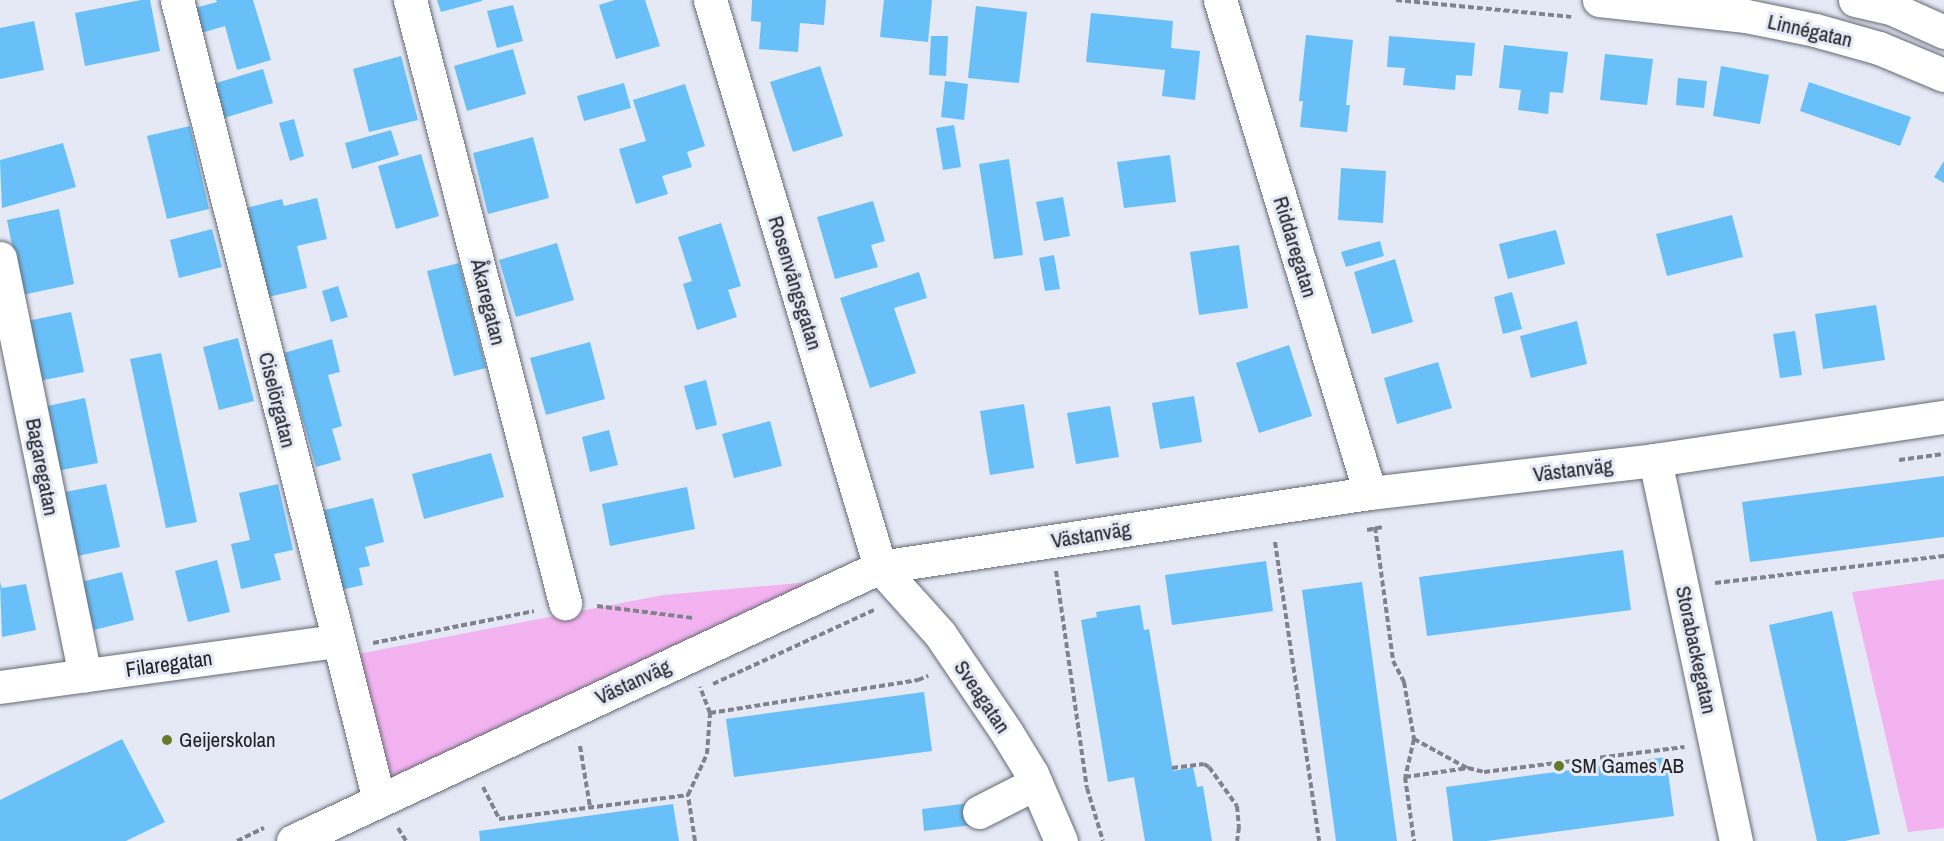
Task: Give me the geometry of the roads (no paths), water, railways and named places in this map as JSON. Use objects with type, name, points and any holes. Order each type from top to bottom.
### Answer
[{"type":"street","name":"Ciselörgatan","points":[[177,0],[379,800]]},
{"type":"street","name":"Åkaregatan","points":[[410,0],[565,603]]},
{"type":"street","name":"Rosenvångsgatan","points":[[710,0],[880,567]]},
{"type":"street","name":"Riddaregatan","points":[[1220,0],[1370,493]]},
{"type":"street","name":"Linnégatan","points":[[1599,0],[1746,16],[1815,30],[1879,48],[1944,75]]},
{"type":"street","name":"Linnégatan","points":[[1855,0],[1893,9],[1944,32]]},
{"type":"street","name":"Bagaregatan","points":[[0,258],[85,675]]},
{"type":"street","name":"Västanväg","points":[[293,841],[880,567],[1370,493],[1655,460],[1944,417]]},
{"type":"street","name":"Storabackegatan","points":[[1655,460],[1736,841]]},
{"type":"street","name":"Sveagatan","points":[[880,567],[940,634],[1006,733],[1036,783],[1061,841]]},
{"type":"street","name":"Filaregatan","points":[[0,687],[337,641]]},
{"type":"street","points":[[979,812],[1036,783]]},
{"type":"place","name":"Geijerskolan","points":[[167,740]]},
{"type":"place","name":"SM Games AB","points":[[1559,766]]}]
